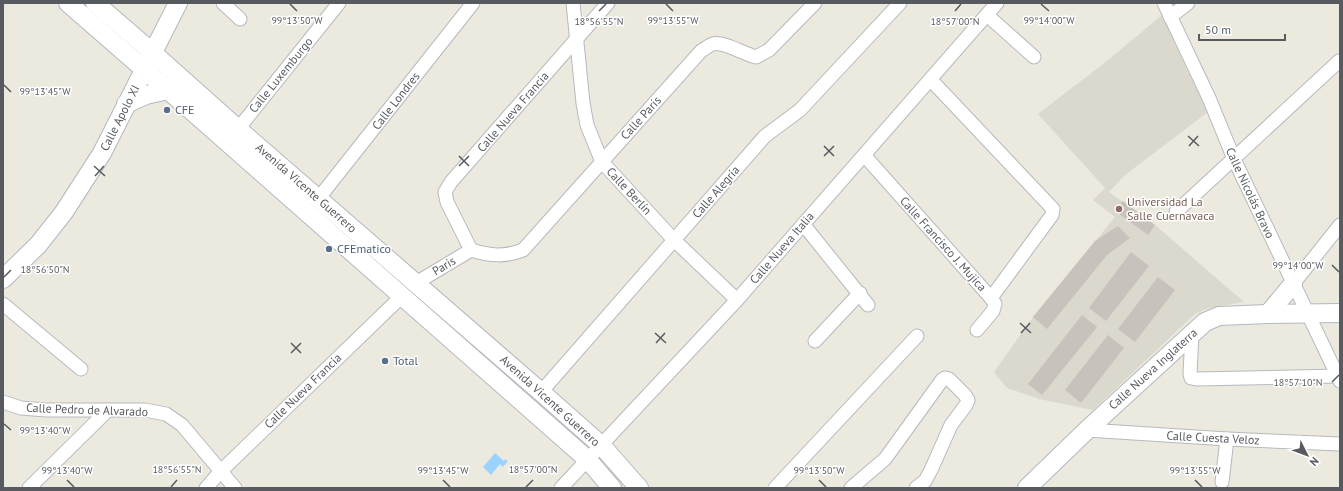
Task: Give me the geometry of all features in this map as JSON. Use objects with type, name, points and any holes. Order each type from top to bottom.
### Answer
[{"type":"main road","name":"Avenida Vicente Guerrero","points":[[68,3],[145,69],[588,460],[612,488]]},
{"type":"main road","name":"Avenida Vicente Guerrero","points":[[95,3],[602,446],[639,488]]},
{"type":"main road","name":"Calle Apolo XI","points":[[3,279],[38,245],[64,212],[102,153],[178,3]]},
{"type":"main road","points":[[126,104],[146,95],[168,90]]},
{"type":"main road","points":[[1268,314],[1293,284]]},
{"type":"main road","name":"Calle Nueva Inglaterra","points":[[1027,488],[1087,430],[1205,322],[1219,316],[1340,313]]},
{"type":"street","points":[[223,3],[240,19]]},
{"type":"street","name":"Calle Luxemburgo","points":[[238,129],[339,3]]},
{"type":"street","name":"Calle Londres","points":[[318,199],[473,3]]},
{"type":"street","name":"Calle Berlín","points":[[573,3],[583,103],[587,125],[602,162],[674,240],[736,300]]},
{"type":"street","name":"Calle Nueva Francia","points":[[471,250],[447,202],[445,192],[451,182],[608,3]]},
{"type":"street","name":"Calle París","points":[[471,250],[484,254],[498,255],[511,254],[523,250],[701,51],[712,44],[722,44],[756,57],[769,50],[815,3]]},
{"type":"street","name":"Calle Alegría","points":[[541,392],[765,136],[800,110],[900,3]]},
{"type":"street","name":"Calle Nueva Italia","points":[[562,488],[736,300],[931,80],[997,3]]},
{"type":"street","name":"Calle Nicolás Bravo","points":[[1164,3],[1206,91],[1234,159],[1339,379]]},
{"type":"street","points":[[1170,17],[1188,3]]},
{"type":"street","points":[[987,15],[1034,57]]},
{"type":"street","points":[[1176,212],[1339,61]]},
{"type":"street","name":"Calle Francisco J. Mujica","points":[[864,155],[991,298],[1052,215],[1054,209],[931,80]]},
{"type":"street","points":[[803,224],[868,304]]},
{"type":"street","points":[[1293,284],[1340,225]]},
{"type":"street","name":"Paris","points":[[416,283],[471,250]]},
{"type":"street","points":[[815,341],[860,294]]},
{"type":"street","name":"Calle Nueva Francia","points":[[206,488],[221,471],[402,296]]},
{"type":"street","points":[[977,330],[993,311],[995,304],[991,298]]},
{"type":"street","points":[[3,304],[81,369]]},
{"type":"street","points":[[1192,333],[1191,378],[1339,379]]},
{"type":"street","points":[[775,488],[917,336]]},
{"type":"street","points":[[851,488],[885,459],[942,380],[946,378],[966,395],[968,400],[951,425],[925,481],[916,488]]},
{"type":"street","name":"Calle Pedro de Alvarado","points":[[3,402],[21,408],[46,410],[145,410],[166,414],[182,425],[235,488]]},
{"type":"street","points":[[29,488],[108,410]]},
{"type":"street","name":"Calle Cuesta Veloz","points":[[1087,430],[1227,439],[1340,444]]},
{"type":"street","points":[[1222,482],[1227,439]]},
{"type":"shaded area","name":"Universidad La Salle Cuernavaca","points":[[1162,15],[1208,112],[1125,175],[1109,192],[1155,225],[1244,302],[1209,308],[1195,314],[1093,410],[1039,399],[1007,388],[994,372],[1033,317],[1115,217],[1093,200],[1105,188],[1038,114],[1107,61]]},
{"type":"water","points":[[495,453],[504,461],[505,459],[508,461],[503,467],[500,464],[491,475],[483,467]]},
{"type":"building","points":[[1123,201],[1155,225],[1148,235],[1115,211]]},
{"type":"building","points":[[1118,226],[1130,238],[1107,255],[1047,329],[1033,317],[1095,241]]},
{"type":"building","points":[[1131,252],[1149,266],[1106,321],[1089,308]]},
{"type":"building","points":[[1158,277],[1175,290],[1135,342],[1118,329]]},
{"type":"building","points":[[1082,315],[1097,327],[1042,395],[1028,384]]},
{"type":"building","points":[[1108,335],[1124,348],[1081,403],[1065,390]]},
{"type":"place","name":"CFE","points":[[167,110]]},
{"type":"place","name":"Universidad La Salle Cuernavaca","points":[[1119,209]]},
{"type":"place","name":"CFEmatico","points":[[329,249]]},
{"type":"place","name":"Total","points":[[385,361]]}]
